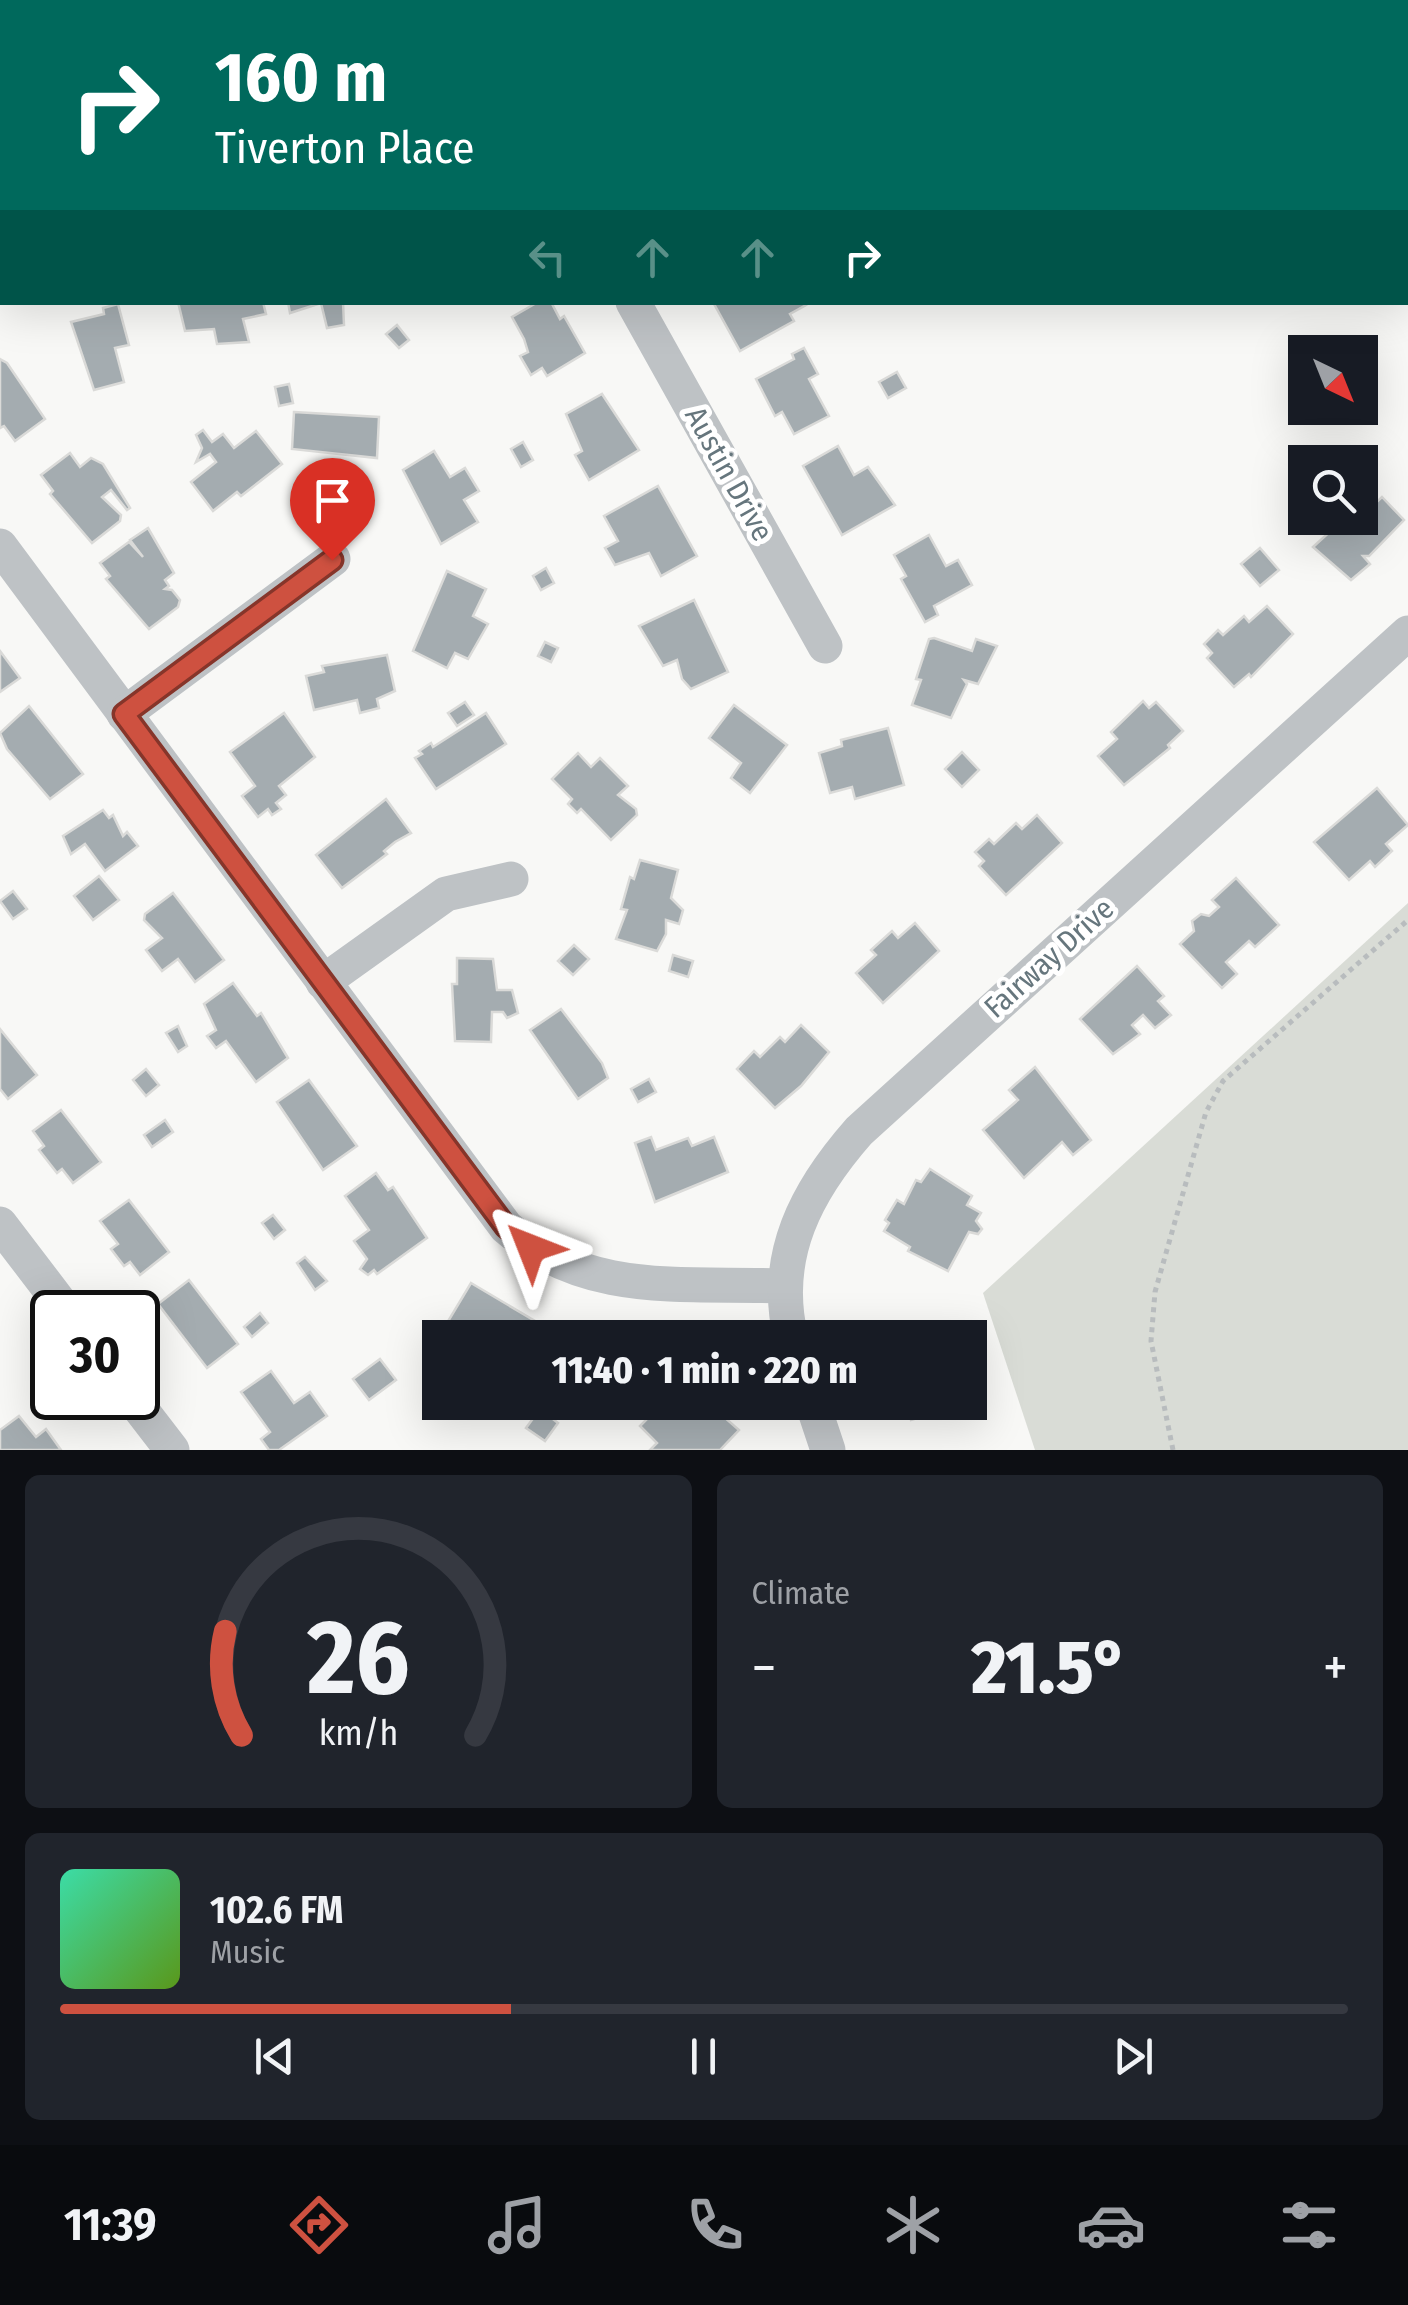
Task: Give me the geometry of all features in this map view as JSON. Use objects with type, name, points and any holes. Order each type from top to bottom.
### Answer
[{"type":"street","name":"Austin Drive","points":[[635,305],[825,646]]},
{"type":"street","points":[[0,546],[506,1227],[531,1248],[564,1267],[603,1278],[784,1286]]},
{"type":"street","points":[[124,714],[332,560]]},
{"type":"street","name":"Fairway Drive","points":[[789,1320],[784,1286],[798,1222],[830,1164],[859,1131],[1408,633]]},
{"type":"street","points":[[323,982],[446,894],[480,883],[511,880]]},
{"type":"street","points":[[0,1224],[50,1290]]},
{"type":"street","points":[[149,1420],[172,1450]]},
{"type":"street","points":[[818,1420],[828,1450]]},
{"type":"path","points":[[1173,1450],[1152,1341],[1155,1292],[1206,1112],[1224,1080],[1408,920]]},
{"type":"shaded area","points":[[1408,903],[1408,1450],[1035,1450],[983,1293]]},
{"type":"building","points":[[118,305],[129,345],[115,348],[124,382],[94,390],[71,322],[104,314],[103,308]]},
{"type":"building","points":[[179,305],[264,305],[266,314],[243,319],[249,342],[217,344],[214,329],[185,331]]},
{"type":"building","points":[[289,305],[315,305],[290,313]]},
{"type":"building","points":[[321,305],[343,305],[344,325],[327,328]]},
{"type":"building","points":[[533,305],[553,305],[560,319],[564,316],[585,353],[547,376],[542,368],[531,375],[520,356],[528,352],[524,339],[512,317]]},
{"type":"building","points":[[715,305],[806,305],[790,314],[794,321],[740,351]]},
{"type":"building","points":[[397,325],[409,340],[399,348],[386,334]]},
{"type":"building","points":[[804,348],[818,374],[809,379],[829,416],[794,434],[782,412],[775,416],[756,379],[794,359],[792,354]]},
{"type":"building","points":[[0,359],[7,363],[45,419],[15,441],[4,426],[0,428]]},
{"type":"building","points":[[897,372],[906,388],[888,398],[879,382]]},
{"type":"building","points":[[289,384],[293,403],[279,406],[275,387]]},
{"type":"building","points":[[602,394],[639,450],[589,480],[575,455],[582,451],[566,414]]},
{"type":"building","points":[[294,412],[379,417],[377,458],[292,449]]},
{"type":"building","points":[[203,430],[212,442],[223,434],[234,448],[256,431],[282,464],[241,496],[237,492],[213,511],[191,482],[216,462],[210,454],[196,462],[202,448],[196,435]]},
{"type":"building","points":[[523,442],[533,460],[521,467],[511,449]]},
{"type":"building","points":[[838,446],[854,475],[868,467],[895,505],[842,535],[803,466]]},
{"type":"building","points":[[434,451],[450,477],[465,468],[479,491],[464,500],[478,522],[441,544],[403,470]]},
{"type":"building","points":[[70,453],[80,467],[91,458],[103,464],[130,508],[127,510],[111,490],[102,497],[121,515],[120,521],[92,543],[50,494],[53,491],[41,475]]},
{"type":"building","points":[[658,486],[697,556],[661,576],[649,553],[615,565],[605,548],[618,541],[604,516]]},
{"type":"building","points":[[1382,497],[1404,520],[1369,556],[1363,556],[1370,564],[1351,580],[1313,547],[1326,535],[1378,535],[1378,501]]},
{"type":"building","points":[[148,528],[174,573],[165,580],[169,586],[165,589],[172,590],[180,600],[178,607],[149,629],[106,579],[110,576],[100,563],[129,542],[143,557],[130,540]]},
{"type":"building","points":[[929,535],[946,566],[958,560],[972,585],[934,606],[938,615],[925,622],[901,579],[906,576],[894,555]]},
{"type":"building","points":[[1260,548],[1279,570],[1260,586],[1241,564]]},
{"type":"building","points":[[546,568],[554,583],[541,590],[533,576]]},
{"type":"building","points":[[447,571],[486,589],[473,616],[488,624],[468,659],[455,653],[447,668],[413,651]]},
{"type":"building","points":[[694,600],[728,672],[691,689],[682,679],[677,660],[663,666],[639,626]]},
{"type":"building","points":[[1267,606],[1293,634],[1251,677],[1249,674],[1234,687],[1207,658],[1212,653],[1204,644],[1218,630],[1223,635],[1244,616],[1249,622]]},
{"type":"building","points":[[929,639],[972,651],[976,639],[997,646],[978,684],[964,680],[967,684],[951,718],[912,705]]},
{"type":"building","points":[[545,642],[558,648],[551,662],[538,656]]},
{"type":"building","points":[[0,651],[20,678],[0,692]]},
{"type":"building","points":[[387,655],[395,691],[377,699],[379,708],[360,713],[357,700],[314,710],[306,676],[324,672],[322,666]]},
{"type":"building","points":[[1143,701],[1149,708],[1156,702],[1183,731],[1168,745],[1170,748],[1124,785],[1098,756],[1117,739],[1111,732]]},
{"type":"building","points":[[465,702],[474,715],[457,726],[448,713]]},
{"type":"building","points":[[734,705],[787,745],[750,793],[731,778],[741,763],[709,738]]},
{"type":"building","points":[[29,706],[83,774],[50,799],[7,749],[0,733]]},
{"type":"building","points":[[284,713],[315,757],[279,786],[286,795],[276,803],[281,809],[272,815],[268,809],[258,817],[242,796],[255,786],[230,752]]},
{"type":"building","points":[[486,713],[506,744],[436,789],[415,758],[422,754],[419,751],[431,743],[433,747]]},
{"type":"building","points":[[888,728],[904,785],[855,799],[852,787],[830,793],[819,753],[842,746],[841,740]]},
{"type":"building","points":[[962,752],[979,770],[962,787],[945,769]]},
{"type":"building","points":[[578,753],[591,767],[600,758],[628,786],[618,795],[636,809],[637,815],[611,840],[581,809],[577,813],[568,804],[572,799],[552,779]]},
{"type":"building","points":[[1377,788],[1408,825],[1386,844],[1392,851],[1375,867],[1370,861],[1349,880],[1314,842]]},
{"type":"building","points":[[386,799],[411,833],[342,888],[316,855]]},
{"type":"building","points":[[103,810],[109,818],[113,815],[123,836],[127,832],[138,846],[105,871],[85,844],[71,854],[63,836]]},
{"type":"building","points":[[1037,815],[1062,843],[1006,895],[979,866],[984,861],[975,852],[989,839],[994,844],[1016,823],[1022,829]]},
{"type":"building","points":[[640,860],[678,870],[671,898],[683,910],[679,924],[666,920],[666,934],[657,951],[616,939],[627,910],[621,909],[630,877],[634,879]]},
{"type":"building","points":[[99,876],[119,900],[93,920],[74,896]]},
{"type":"building","points":[[1236,878],[1279,925],[1255,947],[1249,941],[1226,962],[1237,974],[1222,988],[1180,944],[1194,931],[1192,921],[1201,914],[1209,916],[1219,907],[1212,900]]},
{"type":"building","points":[[13,891],[27,909],[13,919],[0,901]]},
{"type":"building","points":[[173,893],[224,960],[195,982],[178,959],[162,971],[146,950],[162,938],[144,920],[145,914]]},
{"type":"building","points":[[915,923],[939,951],[883,1003],[856,973],[876,955],[871,950],[892,931],[898,938]]},
{"type":"building","points":[[574,945],[589,959],[573,975],[558,961]]},
{"type":"building","points":[[673,955],[693,961],[688,977],[669,971]]},
{"type":"building","points":[[457,958],[493,959],[497,990],[512,990],[518,1013],[507,1018],[503,1012],[492,1012],[491,1042],[455,1041],[452,984],[457,984]]},
{"type":"building","points":[[1137,966],[1164,996],[1158,1001],[1171,1015],[1155,1028],[1143,1015],[1132,1025],[1140,1034],[1113,1054],[1080,1019]]},
{"type":"building","points":[[233,983],[257,1016],[261,1013],[288,1058],[256,1082],[226,1041],[216,1048],[207,1036],[216,1030],[204,1004]]},
{"type":"building","points":[[561,1009],[602,1063],[608,1078],[578,1099],[530,1030]]},
{"type":"building","points":[[801,1025],[829,1052],[801,1086],[775,1108],[737,1069],[754,1051],[760,1057],[780,1037],[785,1042]]},
{"type":"building","points":[[178,1026],[187,1046],[178,1052],[166,1033]]},
{"type":"building","points":[[0,1029],[37,1075],[8,1099],[0,1089]]},
{"type":"building","points":[[1035,1067],[1091,1140],[1073,1155],[1062,1142],[1024,1178],[983,1130],[1018,1100],[1009,1090]]},
{"type":"building","points":[[146,1069],[159,1085],[146,1096],[133,1080]]},
{"type":"building","points":[[649,1079],[656,1092],[638,1102],[631,1089]]},
{"type":"building","points":[[309,1080],[357,1146],[323,1170],[277,1102]]},
{"type":"building","points":[[61,1110],[101,1162],[73,1183],[62,1169],[57,1173],[39,1150],[44,1146],[33,1131]]},
{"type":"building","points":[[165,1120],[173,1132],[152,1147],[144,1135]]},
{"type":"building","points":[[651,1137],[656,1150],[688,1138],[692,1146],[714,1137],[728,1172],[655,1202],[635,1143]]},
{"type":"building","points":[[930,1169],[972,1196],[967,1205],[981,1213],[976,1221],[982,1229],[978,1234],[969,1232],[948,1271],[908,1251],[910,1247],[884,1231],[889,1223],[885,1220],[897,1200],[904,1204],[916,1180],[921,1182]]},
{"type":"building","points":[[376,1173],[388,1190],[393,1187],[427,1238],[377,1274],[374,1270],[368,1275],[360,1269],[367,1259],[354,1241],[369,1230],[345,1196]]},
{"type":"building","points":[[129,1200],[169,1252],[140,1275],[130,1262],[124,1266],[111,1249],[118,1244],[100,1221]]},
{"type":"building","points":[[273,1215],[285,1230],[274,1239],[262,1223]]},
{"type":"building","points":[[305,1257],[327,1281],[315,1290],[297,1263]]},
{"type":"building","points":[[189,1280],[238,1344],[207,1368],[160,1302]]},
{"type":"building","points":[[471,1283],[533,1320],[449,1320]]},
{"type":"building","points":[[260,1313],[268,1323],[252,1337],[244,1327]]},
{"type":"building","points":[[380,1359],[396,1380],[369,1400],[353,1379]]},
{"type":"building","points":[[271,1371],[294,1403],[310,1392],[327,1416],[279,1450],[269,1450],[261,1439],[270,1432],[241,1392]]},
{"type":"building","points":[[19,1416],[36,1437],[46,1429],[61,1450],[0,1450],[0,1430]]},
{"type":"building","points":[[532,1420],[558,1423],[545,1441],[526,1428]]},
{"type":"building","points":[[646,1420],[728,1420],[739,1430],[720,1450],[650,1450],[657,1443],[640,1426]]},
{"type":"route","points":[[332,560],[124,714],[506,1227],[531,1248]]}]
